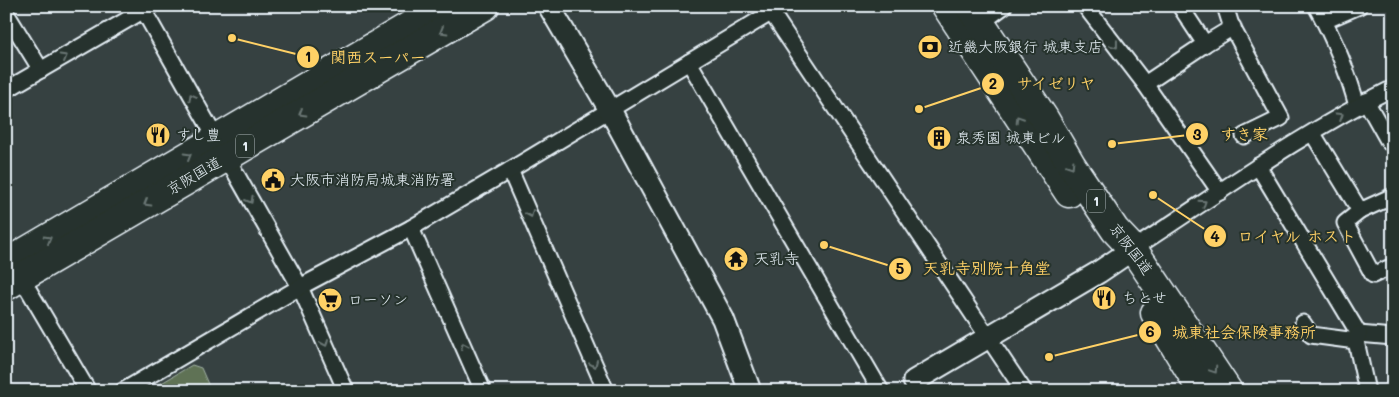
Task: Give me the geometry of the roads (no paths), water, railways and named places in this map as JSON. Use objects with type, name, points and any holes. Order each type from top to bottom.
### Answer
[{"type":"highway","name":"京阪国道","points":[[221,149],[443,6]]},
{"type":"highway","name":"京阪国道","points":[[10,268],[221,149],[485,6]]},
{"type":"highway","name":"京阪国道","points":[[946,6],[1043,156],[1101,240],[1126,255],[1228,391]]},
{"type":"highway","name":"京阪国道","points":[[975,15],[1044,118],[1072,166],[1116,230],[1126,255],[1202,391]]},
{"type":"street","points":[[549,6],[610,110],[723,318],[750,391]]},
{"type":"street","points":[[975,15],[1004,6]]},
{"type":"street","points":[[1085,6],[1145,84],[1220,192]]},
{"type":"street","points":[[1180,6],[1205,44]]},
{"type":"street","points":[[1225,6],[1233,27],[1281,118],[1244,136]]},
{"type":"street","points":[[1316,6],[1362,104],[1389,142]]},
{"type":"street","points":[[1324,22],[1359,6]]},
{"type":"street","points":[[6,90],[145,8],[221,149],[300,287],[346,391]]},
{"type":"street","points":[[123,391],[300,287],[411,228],[510,170],[689,62],[773,8],[1024,391]]},
{"type":"street","points":[[6,13],[40,70]]},
{"type":"street","points":[[1145,84],[1233,27]]},
{"type":"street","points":[[689,62],[881,391]]},
{"type":"street","points":[[906,386],[1126,255],[1258,166],[1362,104],[1393,88]]},
{"type":"street","points":[[1312,134],[1360,212]]},
{"type":"street","points":[[1258,166],[1358,338],[1367,391]]},
{"type":"street","points":[[510,170],[606,391]]},
{"type":"street","points":[[1393,196],[1360,212],[1345,223],[1374,276],[1393,266]]},
{"type":"street","points":[[411,228],[483,391]]},
{"type":"street","points":[[10,268],[88,391]]},
{"type":"street","points":[[1303,323],[1311,335],[1358,338],[1393,337]]},
{"type":"place","name":"関西スーパー","points":[[232,38]]},
{"type":"place","name":"近畿大阪銀行 城東支店","points":[[930,47]]},
{"type":"place","name":"サイゼリヤ","points":[[919,109]]},
{"type":"place","name":"すし豊","points":[[158,135]]},
{"type":"place","name":"泉秀園 城東ビル","points":[[939,138]]},
{"type":"place","name":"すき家","points":[[1112,144]]},
{"type":"place","name":"大阪市消防局城東消防署","points":[[273,180]]},
{"type":"place","name":"ロイヤル ホスト","points":[[1153,195]]},
{"type":"place","name":"天乳寺別院十角堂","points":[[824,245]]},
{"type":"place","name":"天乳寺","points":[[736,259]]},
{"type":"place","name":"ちとせ","points":[[1104,298]]},
{"type":"place","name":"ローソン","points":[[330,300]]},
{"type":"place","name":"城東社会保険事務所","points":[[1049,357]]}]
